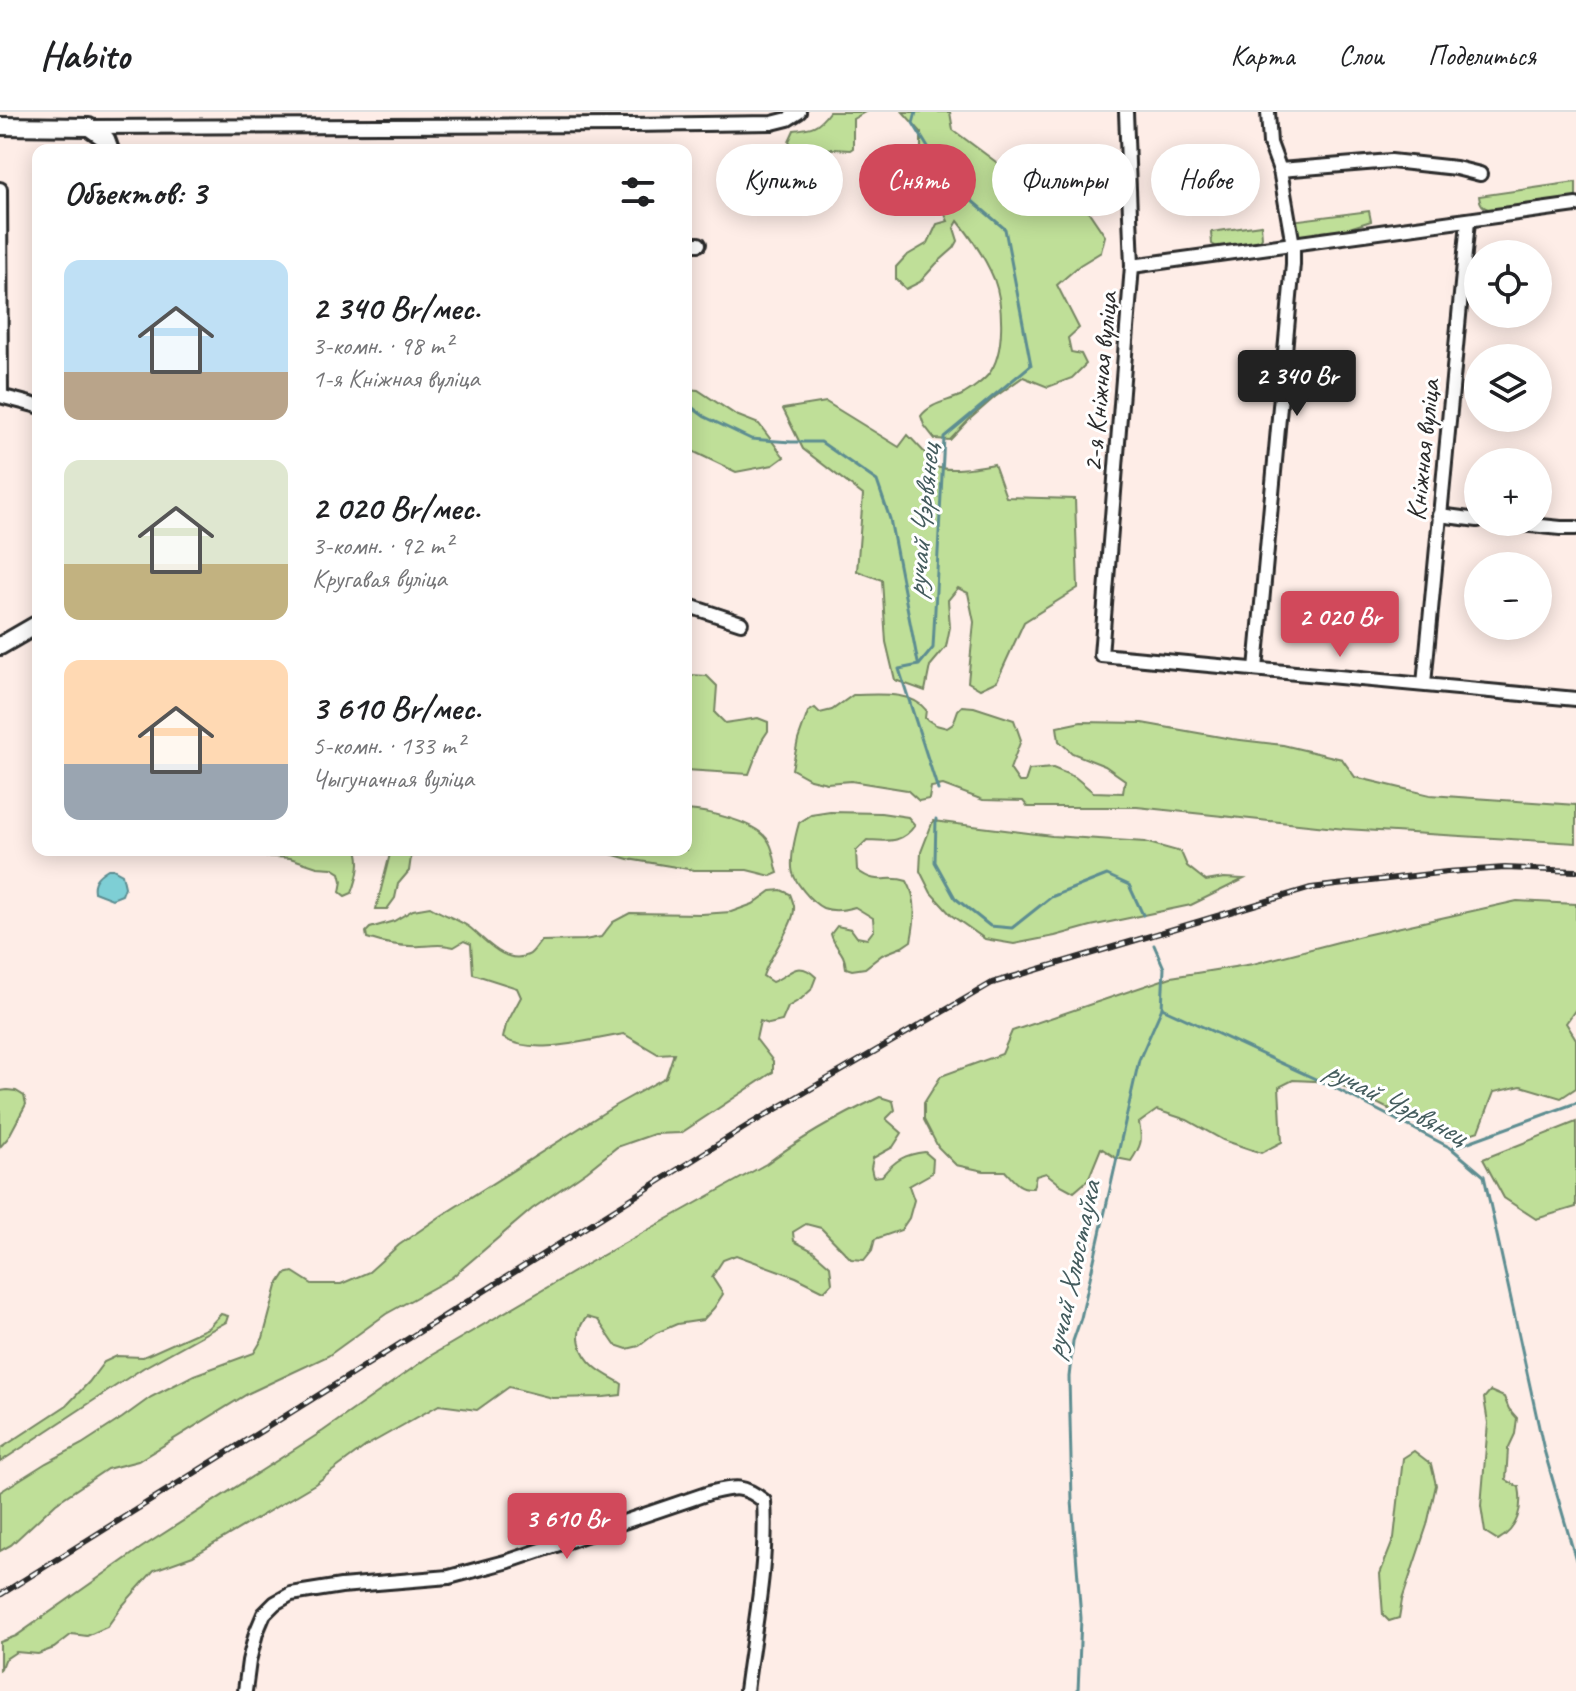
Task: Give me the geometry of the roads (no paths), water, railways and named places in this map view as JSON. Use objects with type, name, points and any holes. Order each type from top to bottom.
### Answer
[{"type":"street","points":[[0,126],[560,118],[772,123],[799,112]]},
{"type":"street","name":"2-я Кніжная вуліца","points":[[1126,112],[1132,266],[1101,655],[1256,669]]},
{"type":"street","points":[[1268,112],[1270,143],[1280,170],[1293,245],[1293,264],[1256,669],[1576,699]]},
{"type":"street","points":[[89,127],[106,139],[108,144]]},
{"type":"street","points":[[1280,170],[1391,161],[1456,168],[1480,174]]},
{"type":"street","points":[[0,189],[0,396],[32,404]]},
{"type":"street","points":[[1132,266],[1576,205]]},
{"type":"street","name":"Кніжная вуліца","points":[[1424,684],[1468,221]]},
{"type":"street","points":[[1439,515],[1464,518]]},
{"type":"street","points":[[1552,527],[1576,528]]},
{"type":"street","points":[[692,607],[741,623]]},
{"type":"street","points":[[0,646],[32,628]]},
{"type":"street","points":[[245,1691],[252,1647],[264,1614],[291,1594],[341,1586],[449,1577],[509,1561],[709,1493],[733,1488],[753,1492],[764,1501],[765,1553],[746,1691]]},
{"type":"water","points":[[108,869],[122,874],[125,887],[122,895],[112,899],[94,892],[96,879]]},
{"type":"waterway","name":"ручай Чэрвянец","points":[[916,112],[913,123],[935,159],[971,200],[1005,229],[1031,365],[944,437],[933,648],[919,665],[899,669],[938,790]]},
{"type":"waterway","points":[[692,407],[751,439],[821,442],[877,481],[890,519],[918,663]]},
{"type":"waterway","name":"ручай Чэрвянец","points":[[936,819],[935,862],[955,898],[990,926],[1012,928],[1051,897],[1107,875],[1129,885],[1143,915]]},
{"type":"waterway","name":"ручай Чэрвянец","points":[[1154,945],[1164,968],[1162,1008],[1335,1088],[1451,1148],[1484,1176],[1544,1450],[1576,1560]]},
{"type":"waterway","name":"ручай Хлюстаўка","points":[[1078,1691],[1081,1618],[1072,1501],[1069,1377],[1073,1341],[1081,1318],[1139,1060],[1162,1008]]},
{"type":"waterway","points":[[1452,1148],[1576,1103]]},
{"type":"railway","points":[[0,1595],[747,1126],[992,983],[1311,888],[1505,868],[1576,871]]}]
